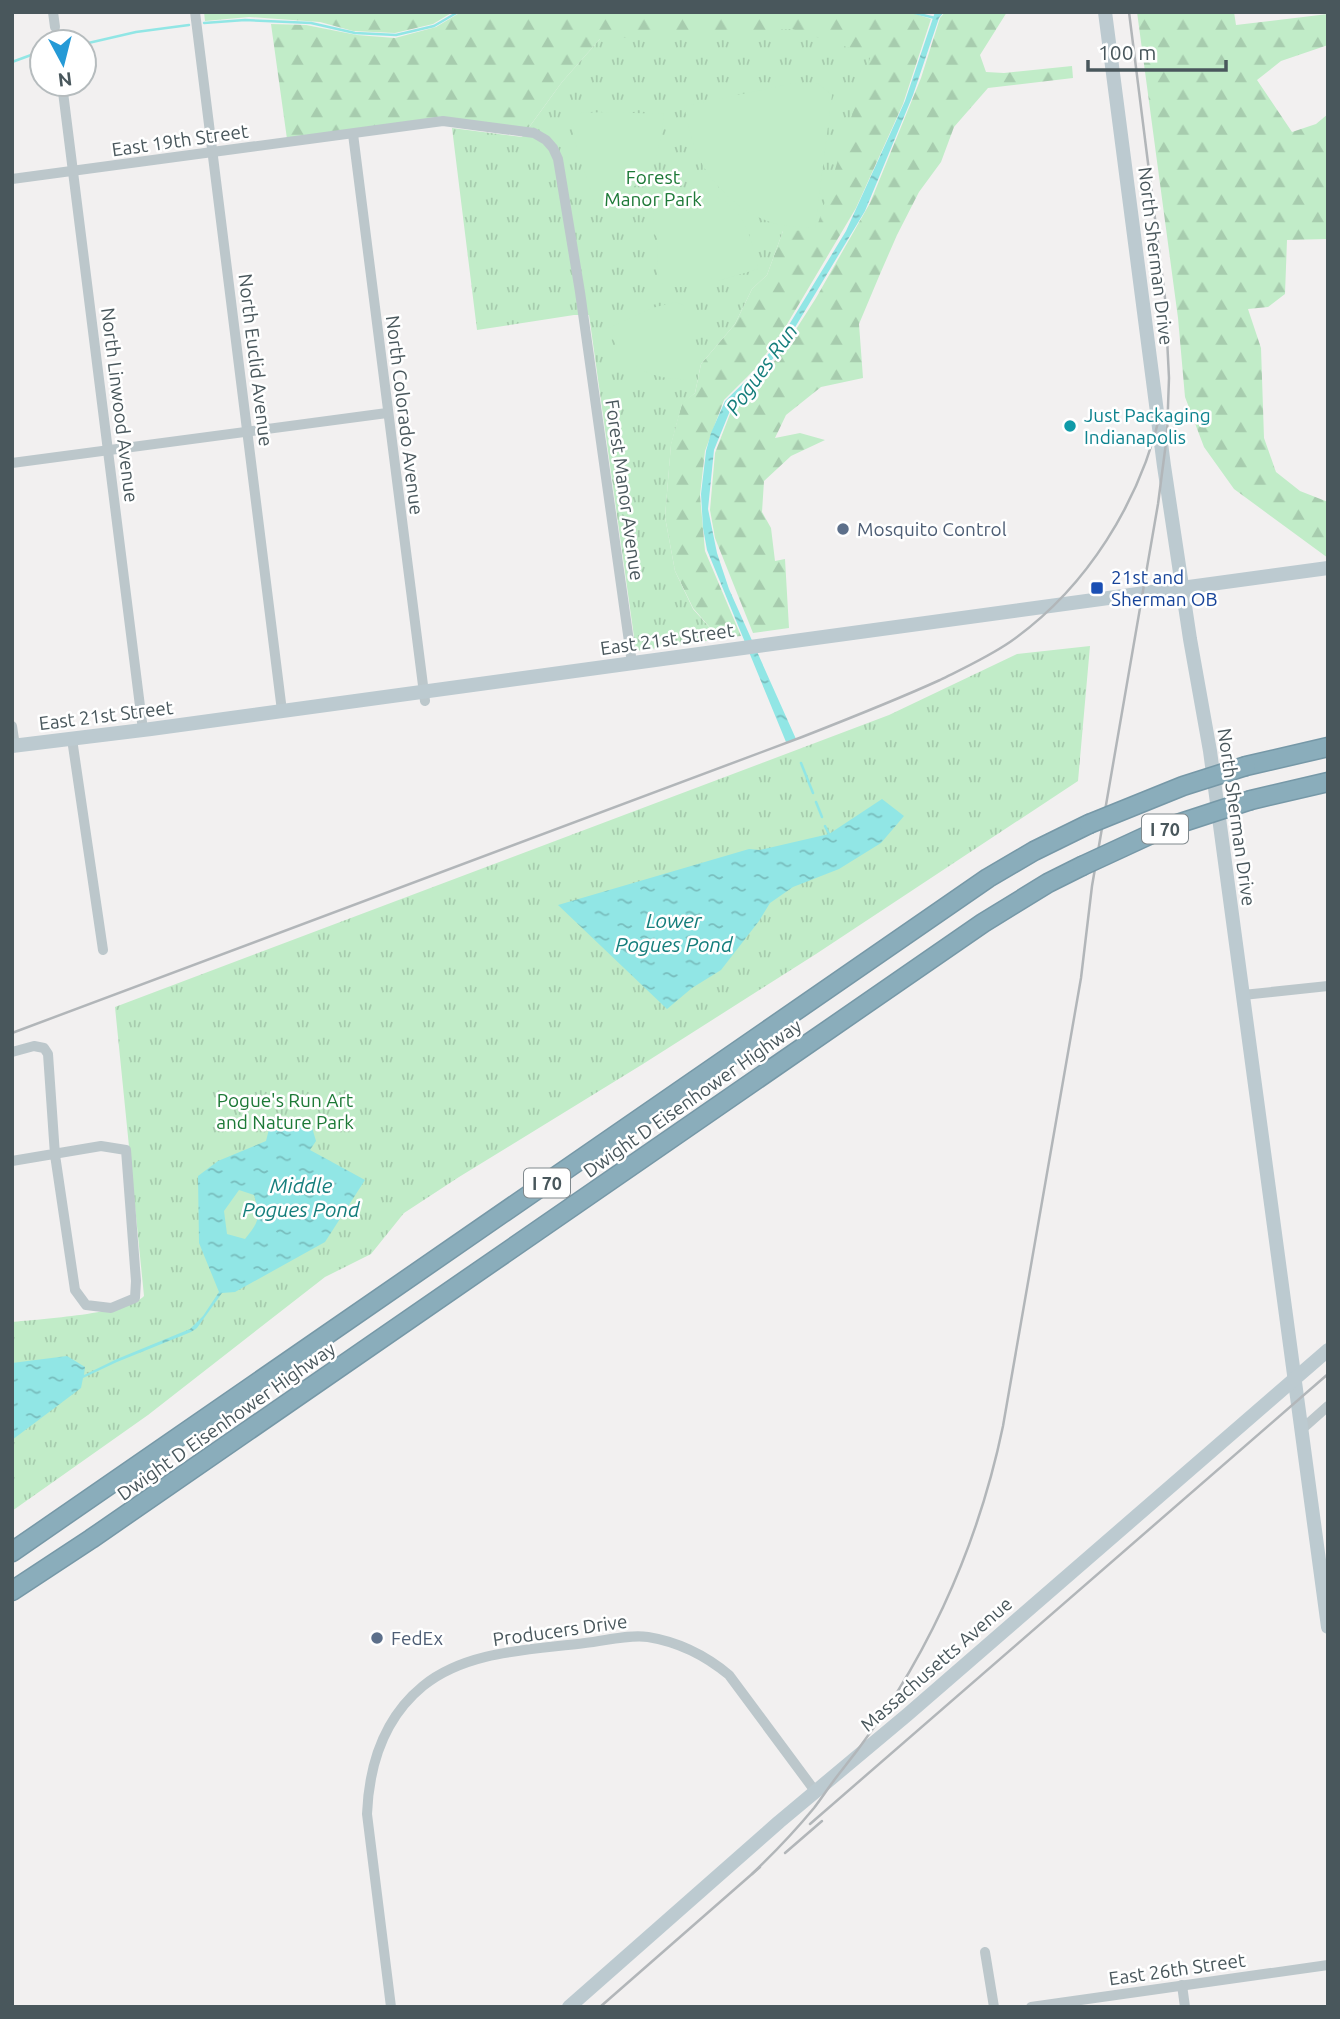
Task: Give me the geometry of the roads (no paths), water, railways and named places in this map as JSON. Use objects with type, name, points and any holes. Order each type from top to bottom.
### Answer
[{"type":"highway","name":"Dwight D Eisenhower Highway","points":[[12,1552],[988,878],[1034,851],[1089,824],[1183,786],[1246,766],[1328,747]]},
{"type":"highway","name":"Dwight D Eisenhower Highway","points":[[12,1591],[982,923],[1048,883],[1162,830],[1251,800],[1328,782]]},
{"type":"main road","name":"North Sherman Drive","points":[[1105,12],[1164,466],[1208,740],[1328,1627]]},
{"type":"main road","name":"East 21st Street","points":[[13,746],[282,711],[424,696],[632,663],[1328,568]]},
{"type":"main road","name":"Massachusetts Avenue","points":[[569,2007],[815,1791],[1328,1350]]},
{"type":"street","points":[[53,12],[55,27]]},
{"type":"street","name":"North Euclid Avenue","points":[[195,12],[282,711]]},
{"type":"street","name":"North Linwood Avenue","points":[[64,98],[143,730]]},
{"type":"street","name":"East 19th Street","points":[[12,179],[443,121],[530,132],[546,140],[559,163],[584,322]]},
{"type":"street","name":"North Colorado Avenue","points":[[353,134],[424,696]]},
{"type":"street","name":"Forest Manor Avenue","points":[[584,322],[632,663]]},
{"type":"street","points":[[12,463],[387,413]]},
{"type":"street","points":[[12,726],[13,746]]},
{"type":"street","points":[[72,739],[103,950]]},
{"type":"street","points":[[1243,995],[1328,986]]},
{"type":"street","points":[[12,1052],[34,1046],[44,1048],[48,1054],[55,1155],[75,1290],[86,1305],[111,1308],[135,1298],[126,1150],[102,1146],[55,1155],[12,1161]]},
{"type":"street","points":[[1301,1430],[1328,1406]]},
{"type":"street","name":"Producers Drive","points":[[391,2007],[367,1814],[368,1787],[375,1757],[390,1727],[423,1686],[453,1667],[503,1654],[616,1639],[645,1637],[673,1643],[713,1662],[729,1675],[815,1791]]},
{"type":"street","points":[[985,1952],[994,2007]]},
{"type":"street","name":"East 26th Street","points":[[1031,2007],[1328,1965]]},
{"type":"street","points":[[1182,1985],[1185,2007]]},
{"type":"water","points":[[935,12],[944,12],[939,18],[913,95],[865,211],[788,339],[758,378],[734,401],[714,450],[708,509],[717,553],[729,589],[796,739],[786,742],[707,550],[701,494],[706,451],[725,401],[755,372],[784,333],[846,231],[905,101]]},
{"type":"water","name":"Lower Pogues Pond","points":[[882,799],[904,816],[881,843],[839,869],[793,887],[770,903],[721,970],[692,988],[667,1009],[558,905],[749,849],[760,850],[829,834]]},
{"type":"water","name":"Middle Pogues Pond","points":[[272,1117],[311,1124],[316,1141],[310,1150],[365,1180],[325,1242],[235,1292],[222,1293],[197,1328],[191,1332],[83,1378],[81,1388],[12,1440],[12,1363],[67,1356],[85,1367],[84,1375],[190,1329],[203,1316],[219,1292],[199,1243],[198,1176],[218,1161],[266,1141]],"holes":[[[239,1190],[254,1195],[258,1214],[253,1228],[245,1239],[227,1234],[224,1211]]]},
{"type":"waterway","points":[[204,23],[245,20],[311,23],[355,33],[396,35],[434,26],[458,12]]},
{"type":"waterway","points":[[911,12],[935,18]]},
{"type":"waterway","points":[[98,41],[136,32],[189,25]]},
{"type":"waterway","points":[[12,62],[28,56]]},
{"type":"waterway","name":"Pogues Run","points":[[801,763],[813,793]]},
{"type":"waterway","name":"Pogues Run","points":[[816,802],[822,817]]},
{"type":"waterway","name":"Pogues Run","points":[[825,826],[829,834]]},
{"type":"railway","points":[[752,1874],[814,1808],[871,1731],[922,1650],[962,1563],[992,1473],[1003,1426],[1081,978],[1092,886],[1158,504],[1167,435],[1169,378],[1165,298],[1129,12]]},
{"type":"railway","points":[[12,1033],[802,737],[923,688],[985,657],[1038,620],[1086,569],[1124,510],[1152,445],[1161,411]]},
{"type":"railway","points":[[810,1824],[1328,1374]]},
{"type":"railway","points":[[785,1853],[822,1821]]},
{"type":"railway","points":[[600,2007],[760,1867]]},
{"type":"place","name":"Just Packaging Indianapolis","points":[[1070,426]]},
{"type":"place","name":"Mosquito Control","points":[[843,529]]},
{"type":"place","name":"21st and Sherman OB","points":[[1097,588]]},
{"type":"place","name":"FedEx","points":[[377,1638]]},
{"type":"park label","name":"Forest Manor Park","points":[[653,188]]},
{"type":"park label","name":"Pogue's Run Art and Nature Park","points":[[285,1111]]}]
